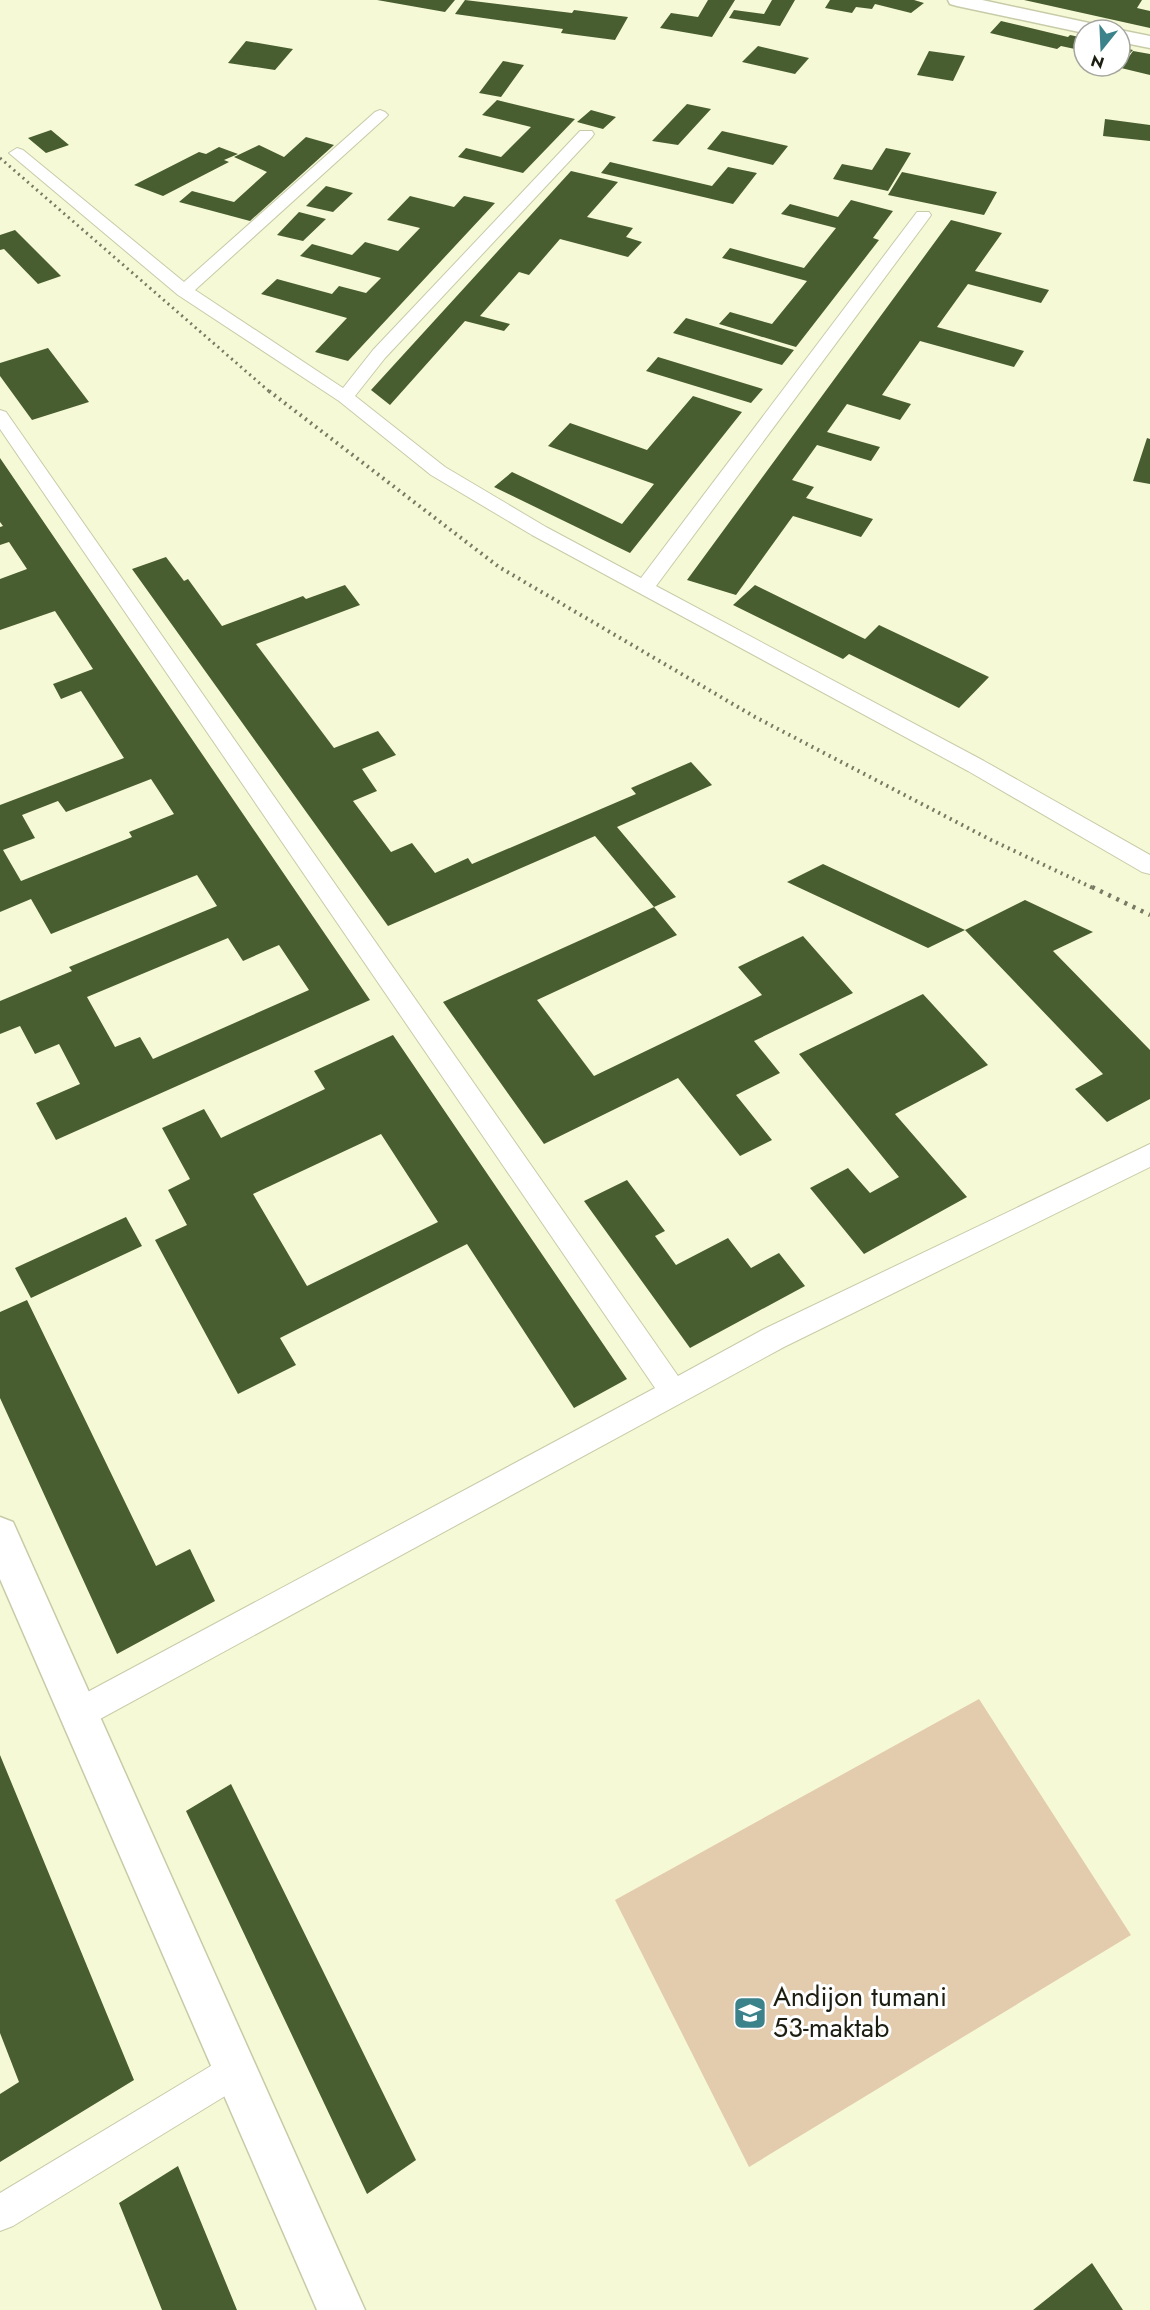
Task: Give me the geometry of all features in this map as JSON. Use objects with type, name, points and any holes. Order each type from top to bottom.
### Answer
[{"type":"street","points":[[957,0],[1072,25]]},
{"type":"street","points":[[1132,38],[1150,42]]},
{"type":"street","points":[[0,1535],[341,2310]]},
{"type":"lane","points":[[184,291],[380,115]]},
{"type":"lane","points":[[345,397],[379,354],[586,134]]},
{"type":"lane","points":[[17,153],[184,291],[345,397],[438,471],[539,531],[976,766],[1150,866]]},
{"type":"lane","points":[[644,588],[922,216]]},
{"type":"lane","points":[[0,416],[673,1392]]},
{"type":"lane","points":[[78,1714],[774,1338],[1150,1155]]},
{"type":"lane","points":[[0,2213],[236,2070]]},
{"type":"shaded area","points":[[979,1699],[1131,1935],[749,2167],[615,1900]]},
{"type":"building","points":[[377,0],[455,0],[445,12]]},
{"type":"building","points":[[465,0],[572,13],[574,10],[628,17],[615,40],[561,33],[563,29],[455,14]]},
{"type":"building","points":[[708,0],[735,0],[712,37],[660,28],[671,13],[698,17]]},
{"type":"building","points":[[772,0],[795,0],[780,26],[729,18],[734,10],[764,14]]},
{"type":"building","points":[[830,0],[914,0],[924,3],[911,13],[875,4],[872,9],[856,7],[852,13],[825,8]]},
{"type":"building","points":[[1024,0],[1142,0],[1137,8],[1150,11],[1150,28],[1132,24],[1132,18],[1105,18]]},
{"type":"building","points":[[1001,21],[1068,37],[1072,35],[1072,48],[1061,46],[1057,49],[990,33]]},
{"type":"building","points":[[246,41],[293,49],[275,70],[228,63]]},
{"type":"building","points":[[758,46],[809,58],[795,74],[742,62]]},
{"type":"building","points":[[929,51],[965,56],[953,81],[917,75]]},
{"type":"building","points":[[1132,52],[1150,54],[1150,75],[1132,71]]},
{"type":"building","points":[[503,61],[524,65],[501,97],[479,93]]},
{"type":"building","points":[[497,100],[575,119],[523,173],[458,157],[466,148],[501,157],[531,127],[482,115]]},
{"type":"building","points":[[687,104],[711,109],[678,145],[652,141]]},
{"type":"building","points":[[591,110],[616,117],[603,129],[577,122]]},
{"type":"building","points":[[1105,119],[1150,125],[1150,141],[1103,136]]},
{"type":"building","points":[[51,130],[69,145],[46,153],[28,138]]},
{"type":"building","points":[[722,131],[788,146],[773,165],[707,149]]},
{"type":"building","points":[[306,137],[334,145],[250,221],[179,202],[192,191],[234,202],[267,172],[234,157],[259,145],[284,157]]},
{"type":"building","points":[[219,147],[238,154],[224,160],[229,162],[163,196],[134,185],[199,152],[206,154]]},
{"type":"building","points":[[886,148],[911,153],[888,191],[833,179],[842,164],[872,170]]},
{"type":"building","points":[[610,162],[712,186],[728,167],[757,173],[733,204],[601,173]]},
{"type":"building","points":[[571,171],[618,182],[587,217],[633,228],[626,237],[642,242],[628,257],[560,239],[529,275],[519,272],[480,316],[510,324],[504,331],[465,321],[390,405],[371,390]]},
{"type":"building","points":[[902,172],[997,192],[984,215],[888,195]]},
{"type":"building","points":[[326,186],[353,193],[333,212],[306,206]]},
{"type":"building","points":[[410,196],[454,207],[464,196],[495,203],[348,361],[315,352],[347,318],[261,294],[277,279],[332,294],[339,286],[366,293],[381,278],[300,256],[312,244],[352,255],[365,242],[398,251],[420,228],[387,220]]},
{"type":"building","points":[[851,200],[893,211],[873,238],[879,240],[796,347],[719,324],[730,312],[772,324],[807,281],[722,258],[730,248],[804,268],[836,228],[781,214],[790,204],[838,217]]},
{"type":"building","points":[[299,212],[326,219],[303,241],[277,235]]},
{"type":"building","points":[[951,220],[1002,233],[975,271],[1049,290],[1041,303],[968,284],[937,327],[1024,351],[1014,367],[920,341],[882,395],[911,404],[900,420],[847,404],[827,432],[880,447],[871,461],[817,445],[792,480],[814,487],[806,498],[873,519],[861,537],[793,516],[736,595],[687,580]]},
{"type":"building","points":[[15,230],[61,276],[38,284],[4,249],[0,250],[0,235]]},
{"type":"building","points":[[686,318],[794,350],[782,365],[673,333]]},
{"type":"building","points":[[48,348],[89,402],[32,420],[0,376],[0,363]]},
{"type":"building","points":[[658,357],[763,389],[751,403],[646,371]]},
{"type":"building","points":[[693,396],[742,412],[630,553],[494,487],[512,472],[622,524],[654,484],[548,446],[570,423],[647,450]]},
{"type":"building","points":[[1147,438],[1150,439],[1150,484],[1133,481]]},
{"type":"building","points":[[0,458],[370,1000],[56,1140],[36,1103],[80,1084],[59,1044],[35,1054],[20,1026],[0,1034],[0,1001],[72,971],[69,967],[217,906],[197,875],[51,934],[31,899],[0,912],[0,805],[124,758],[81,691],[61,699],[53,684],[93,669],[55,611],[0,630],[0,579],[27,569],[9,542],[0,545],[0,527],[3,526],[0,522]],"holes":[[[151,779],[174,814],[129,832],[132,837],[21,881],[3,850],[35,838],[22,815],[58,801],[66,812]],[[228,938],[243,961],[279,945],[309,990],[153,1059],[140,1037],[115,1047],[87,997]]]},
{"type":"building","points":[[166,557],[184,581],[188,579],[222,626],[303,596],[306,599],[345,585],[360,605],[256,644],[334,748],[378,731],[396,755],[362,769],[377,791],[353,801],[391,852],[412,843],[435,873],[468,858],[472,864],[636,794],[631,788],[691,762],[712,785],[617,827],[676,897],[654,907],[595,836],[388,926],[132,569]]},
{"type":"building","points":[[755,585],[865,639],[879,625],[989,677],[959,708],[849,654],[843,659],[733,605]]},
{"type":"building","points":[[823,864],[965,930],[928,948],[787,882]]},
{"type":"building","points":[[1025,900],[1093,932],[1053,951],[1150,1050],[1150,1099],[1107,1122],[1075,1089],[1103,1074],[965,930]]},
{"type":"building","points":[[654,907],[677,935],[537,1000],[594,1076],[762,995],[738,967],[803,936],[853,993],[754,1041],[780,1073],[736,1095],[772,1140],[740,1156],[678,1078],[544,1144],[443,1002]]},
{"type":"building","points":[[923,994],[988,1065],[895,1114],[967,1197],[864,1254],[810,1188],[848,1168],[870,1193],[899,1177],[799,1054]]},
{"type":"building","points":[[393,1035],[627,1379],[574,1408],[467,1244],[280,1338],[296,1365],[238,1394],[155,1240],[187,1225],[168,1190],[190,1179],[162,1128],[204,1109],[221,1138],[325,1089],[314,1071]],"holes":[[[381,1134],[438,1222],[307,1286],[253,1194]]]},
{"type":"building","points":[[627,1180],[665,1231],[655,1236],[676,1265],[728,1238],[751,1268],[779,1253],[805,1286],[690,1348],[584,1201]]},
{"type":"building","points":[[126,1217],[142,1246],[31,1298],[15,1268]]},
{"type":"building","points":[[27,1300],[156,1566],[190,1549],[215,1601],[117,1654],[0,1398],[0,1312]]},
{"type":"building","points":[[0,1755],[134,2080],[0,2162],[0,2094],[19,2082],[0,2033]]},
{"type":"building","points":[[231,1784],[416,2160],[367,2194],[186,1811]]},
{"type":"building","points":[[178,2166],[237,2310],[162,2310],[119,2203]]},
{"type":"building","points":[[1092,2263],[1123,2310],[1033,2310]]},
{"type":"railway","points":[[0,158],[271,393]]},
{"type":"railway","points":[[269,391],[499,567],[755,717],[991,840],[1095,889]]},
{"type":"railway","points":[[1092,887],[1150,915]]},
{"type":"place","name":"Andijon tumani 53-maktab","points":[[750,2013]]}]
